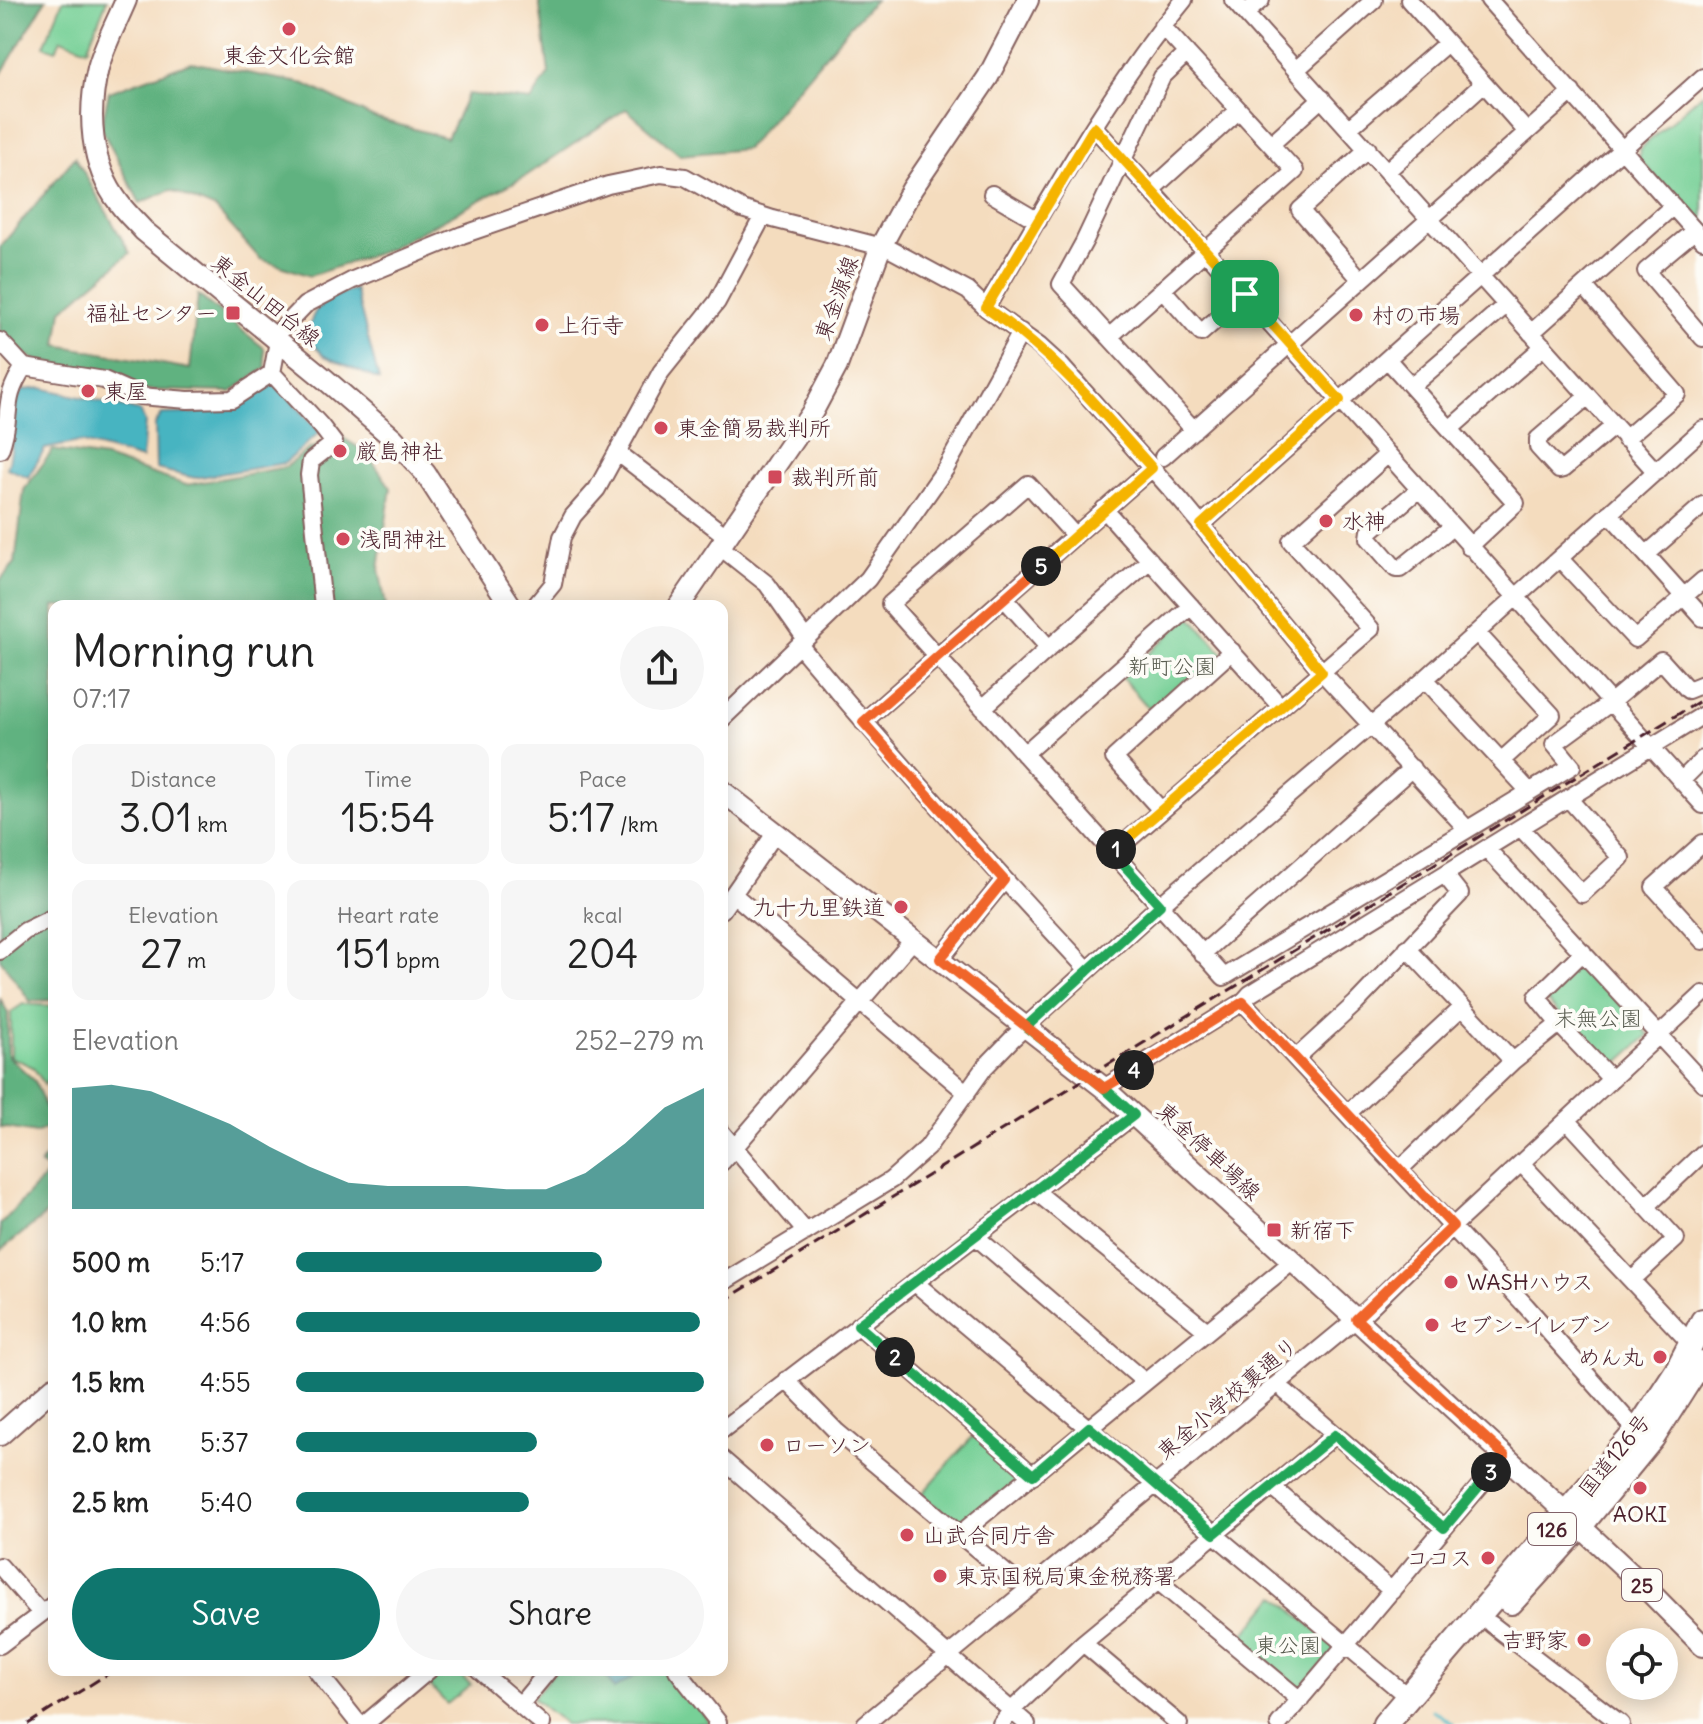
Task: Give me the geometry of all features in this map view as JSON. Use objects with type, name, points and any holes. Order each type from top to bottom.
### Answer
[{"type":"highway","name":"国道126号","points":[[1385,1724],[1667,1419],[1700,1352],[1703,1321]]},
{"type":"highway","name":"国道126号","points":[[1404,1724],[1491,1624],[1572,1520],[1670,1382],[1682,1374],[1700,1352]]},
{"type":"main road","name":"東金山田台線","points":[[126,0],[99,66],[93,96],[93,139],[100,168],[118,203],[144,231],[393,438],[425,473],[507,600]]},
{"type":"main road","name":"東金源線","points":[[683,600],[823,395],[848,340],[881,246],[912,189],[988,77],[1028,0]]},
{"type":"main road","name":"東金停車場線","points":[[728,796],[1104,1088],[1572,1520]]},
{"type":"main road","points":[[0,1435],[48,1392]]},
{"type":"main road","name":"25","points":[[1572,1520],[1703,1646]]},
{"type":"street","points":[[986,308],[1094,127],[1162,26],[1184,0]]},
{"type":"street","points":[[1233,0],[1656,472]]},
{"type":"street","points":[[1246,13],[1261,0]]},
{"type":"street","points":[[1297,69],[1374,0]]},
{"type":"street","points":[[1409,0],[1527,132]]},
{"type":"street","points":[[1489,0],[1699,235],[1646,271],[1703,338]]},
{"type":"street","points":[[1109,337],[1295,171],[1162,26]]},
{"type":"street","points":[[1349,128],[1447,43]]},
{"type":"street","points":[[1187,53],[1162,77],[1061,284],[1194,430]]},
{"type":"street","points":[[1201,525],[1703,77]]},
{"type":"street","points":[[1387,171],[1483,84]]},
{"type":"street","points":[[863,722],[1572,92]]},
{"type":"street","points":[[1271,144],[1322,98]]},
{"type":"street","points":[[1151,190],[1239,110]]},
{"type":"street","points":[[1094,127],[1703,805]]},
{"type":"street","points":[[1361,280],[1300,210],[1368,149]]},
{"type":"street","points":[[322,600],[309,475],[311,461],[334,443],[272,373],[276,339],[305,305],[330,290],[462,235],[608,185],[661,174],[685,177],[742,209],[881,246],[968,291],[986,308],[1021,332],[1062,367],[1157,462],[1201,525],[1322,672],[1467,829]]},
{"type":"street","points":[[992,194],[1038,221]]},
{"type":"street","points":[[1531,333],[1673,206]]},
{"type":"street","points":[[540,600],[553,584],[562,537],[573,516],[597,489],[661,372],[717,302],[763,216]]},
{"type":"street","points":[[1584,286],[1677,394],[1559,470],[1538,447],[1538,439],[1588,396]]},
{"type":"street","points":[[1163,290],[1201,333],[1245,294]]},
{"type":"street","points":[[1412,386],[1506,305]]},
{"type":"street","points":[[728,713],[868,579],[946,468],[1021,332]]},
{"type":"street","points":[[0,341],[24,367],[104,380],[140,396],[188,400],[232,399],[272,373]]},
{"type":"street","points":[[1451,428],[1544,346]]},
{"type":"street","points":[[1387,359],[1516,503],[1469,547]]},
{"type":"street","points":[[0,450],[4,440],[2,399],[6,383],[24,367]]},
{"type":"street","points":[[728,1279],[891,1180],[910,1165],[935,1138],[984,1068],[1026,1027],[1160,905],[1425,679],[1703,429]]},
{"type":"street","points":[[617,452],[722,541],[767,584],[802,642],[863,722],[1088,970]]},
{"type":"street","points":[[1113,853],[1371,629],[1291,541],[1388,454]]},
{"type":"street","points":[[1075,536],[1028,484],[890,604],[1224,977],[1572,766],[1554,744],[1661,660],[1688,690],[1703,684]]},
{"type":"street","points":[[1419,489],[1370,531],[1369,538],[1396,569],[1400,569],[1452,527]]},
{"type":"street","points":[[1647,554],[1703,505]]},
{"type":"street","points":[[1104,509],[1280,706]]},
{"type":"street","points":[[1609,513],[1703,618]]},
{"type":"street","points":[[1560,559],[1635,639],[1703,580]]},
{"type":"street","points":[[983,708],[1150,560]]},
{"type":"street","points":[[1004,598],[1049,648]]},
{"type":"street","points":[[1024,754],[1191,606]]},
{"type":"street","points":[[1477,633],[1552,715],[1501,761]]},
{"type":"street","points":[[1161,810],[1114,758],[1232,651]]},
{"type":"street","points":[[1425,679],[1529,791]]},
{"type":"street","points":[[1104,1088],[1243,1002],[1250,994],[1703,715]]},
{"type":"street","points":[[1681,781],[1703,759]]},
{"type":"street","points":[[1202,954],[1412,768]]},
{"type":"street","points":[[1521,828],[1582,894],[1621,858],[1568,798]]},
{"type":"street","points":[[728,901],[776,832]]},
{"type":"street","points":[[1703,843],[1654,887],[1703,941]]},
{"type":"street","points":[[1487,849],[1703,1083]]},
{"type":"street","points":[[1296,1058],[1356,1003],[1460,894],[1445,875]]},
{"type":"street","points":[[940,959],[1004,880]]},
{"type":"street","points":[[733,894],[967,1093]]},
{"type":"street","points":[[0,951],[25,931],[48,920]]},
{"type":"street","points":[[728,1155],[914,939]]},
{"type":"street","points":[[1407,948],[1513,1061]]},
{"type":"street","points":[[1583,952],[1537,997],[1611,1079]]},
{"type":"street","name":"東金小学校裏通り","points":[[865,1724],[1356,1319],[1703,994]]},
{"type":"street","points":[[1243,1002],[1453,1226],[1628,1421]]},
{"type":"street","points":[[1348,1113],[1462,1007]]},
{"type":"street","points":[[1400,1169],[1513,1061],[1559,1024]]},
{"type":"street","points":[[728,1425],[1134,1115]]},
{"type":"street","points":[[1567,1120],[1676,1239],[1632,1280]]},
{"type":"street","points":[[728,1140],[806,1232]]},
{"type":"street","points":[[1646,1207],[1703,1153]]},
{"type":"street","points":[[1521,1163],[1700,1352]]},
{"type":"street","points":[[1034,1190],[1207,1331]]},
{"type":"street","points":[[975,1236],[1145,1382]]},
{"type":"street","points":[[960,1534],[1293,1261]]},
{"type":"street","points":[[914,1282],[1408,1697]]},
{"type":"street","points":[[858,1325],[1033,1475]]},
{"type":"street","points":[[786,1380],[837,1432],[1014,1580]]},
{"type":"street","points":[[1286,1392],[1444,1528]]},
{"type":"street","points":[[1006,1717],[1083,1643],[1335,1435]]},
{"type":"street","points":[[1279,1724],[1505,1456]]},
{"type":"street","points":[[728,1464],[949,1657],[1006,1717],[1027,1724]]},
{"type":"street","points":[[1272,1487],[1392,1591]]},
{"type":"street","points":[[0,1566],[48,1608],[0,1645]]},
{"type":"street","points":[[1158,1581],[1300,1700]]},
{"type":"street","points":[[1491,1624],[1621,1724]]},
{"type":"street","points":[[1083,1643],[1169,1721]]},
{"type":"street","points":[[321,1676],[362,1724],[422,1676]]},
{"type":"street","points":[[486,1676],[542,1724]]},
{"type":"street","points":[[520,1705],[544,1676]]},
{"type":"street","points":[[682,1676],[718,1722],[716,1724]]},
{"type":"green space","points":[[0,0],[46,0],[0,76]]},
{"type":"green space","points":[[63,0],[107,0],[87,49],[61,39],[56,50],[44,46]]},
{"type":"green space","points":[[539,0],[875,0],[746,149],[680,155],[626,109],[526,176],[384,251],[310,276],[260,259],[216,209],[171,190],[140,203],[101,128],[109,92],[191,62],[305,84],[374,118],[447,138],[468,94],[531,101],[549,73]]},
{"type":"green space","points":[[1703,93],[1703,231],[1639,159],[1640,149]]},
{"type":"green space","points":[[75,157],[130,253],[62,310],[57,345],[190,369],[198,295],[264,348],[266,368],[231,392],[144,390],[110,375],[35,360],[0,338],[0,247]]},
{"type":"green space","points":[[343,438],[366,452],[391,488],[379,569],[385,600],[48,600],[48,1000],[30,1001],[0,959],[0,580],[15,563],[24,490],[53,450],[105,458],[186,485],[286,467],[309,449]]},
{"type":"green space","name":"新町公園","points":[[1190,616],[1224,654],[1155,715],[1122,678]]},
{"type":"green space","name":"末無公園","points":[[1582,962],[1649,1035],[1610,1070],[1543,997]]},
{"type":"green space","points":[[0,998],[8,1013],[8,1056],[35,1081],[48,1115],[48,1127],[36,1133],[0,1127]]},
{"type":"green space","points":[[23,1004],[48,1006],[48,1078],[45,1085],[33,1067],[11,1057],[11,1012]]},
{"type":"green space","points":[[48,1154],[48,1170],[40,1165]]},
{"type":"green space","points":[[48,1173],[48,1213],[0,1251],[0,1225]]},
{"type":"green space","points":[[975,1434],[1023,1477],[960,1527],[922,1494]]},
{"type":"green space","name":"東公園","points":[[1276,1596],[1337,1648],[1298,1690],[1239,1641]]},
{"type":"green space","points":[[437,1676],[461,1676],[471,1685],[447,1704],[428,1684]]},
{"type":"green space","points":[[551,1676],[674,1676],[710,1723],[565,1724],[533,1698]]},
{"type":"water","points":[[355,289],[379,380],[324,356],[308,339],[312,318],[321,305]]},
{"type":"water","points":[[272,379],[320,432],[285,463],[195,478],[156,469],[155,424],[162,414],[197,413],[235,404]]},
{"type":"water","points":[[42,388],[140,411],[145,422],[142,459],[79,442],[45,449],[28,477],[7,468],[17,399],[23,390]]},
{"type":"water","points":[[606,1676],[635,1676],[614,1689]]},
{"type":"waterway","points":[[1433,1710],[1453,1724]]},
{"type":"railway","points":[[728,1298],[1703,699]]},
{"type":"railway","points":[[28,1724],[104,1676]]},
{"type":"place","name":"東金文化会館","points":[[289,29]]},
{"type":"place","name":"福祉センター","points":[[233,313]]},
{"type":"place","name":"村の市場","points":[[1356,315]]},
{"type":"place","name":"上行寺","points":[[542,325]]},
{"type":"place","name":"東屋","points":[[88,391]]},
{"type":"place","name":"東金簡易裁判所","points":[[661,428]]},
{"type":"place","name":"厳島神社","points":[[340,451]]},
{"type":"place","name":"裁判所前","points":[[775,477]]},
{"type":"place","name":"水神","points":[[1326,521]]},
{"type":"place","name":"浅間神社","points":[[343,539]]},
{"type":"place","name":"九十九里鉄道","points":[[901,907]]},
{"type":"place","name":"新宿下","points":[[1274,1230]]},
{"type":"place","name":"WASHハウス","points":[[1451,1282]]},
{"type":"place","name":"セブン-イレブン","points":[[1432,1325]]},
{"type":"place","name":"めん丸","points":[[1660,1357]]},
{"type":"place","name":"ローソン","points":[[767,1445]]},
{"type":"place","name":"AOKI","points":[[1640,1488]]},
{"type":"place","name":"山武合同庁舎","points":[[907,1535]]},
{"type":"place","name":"ココス","points":[[1488,1558]]},
{"type":"place","name":"東京国税局東金税務署","points":[[940,1576]]},
{"type":"place","name":"吉野家","points":[[1584,1640]]},
{"type":"route","points":[[1245,294],[1094,127],[986,308],[1021,332],[1062,367],[1152,468],[863,722],[1004,880],[940,959],[1026,1027],[1104,1088],[1243,1002],[1453,1226],[1356,1319],[1505,1456],[1444,1528],[1335,1435],[1214,1534],[1089,1427],[1033,1475],[858,1325],[1134,1115],[1026,1027],[1160,905],[1113,853],[1322,672],[1201,525],[1340,400],[1245,294]]}]
